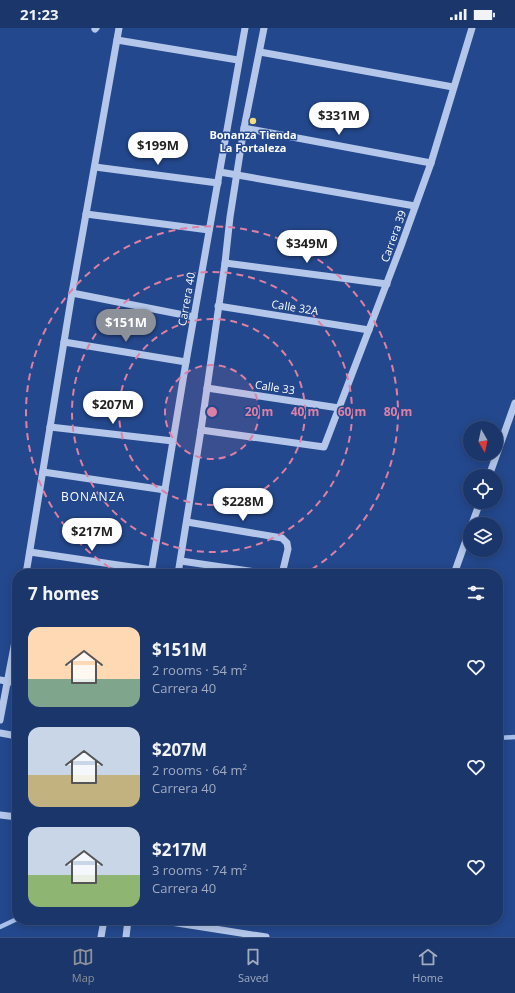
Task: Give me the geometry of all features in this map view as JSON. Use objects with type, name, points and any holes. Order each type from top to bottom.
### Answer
[{"type":"street","points":[[27,569],[72,293],[119,28]]},
{"type":"street","name":"Carrera 40","points":[[152,569],[186,362],[220,172],[238,60],[245,28]]},
{"type":"street","points":[[179,569],[201,430],[225,263],[230,217],[244,128],[264,28]]},
{"type":"street","name":"Carrera 39","points":[[201,430],[324,447],[387,284],[431,163],[472,28]]},
{"type":"street","points":[[117,40],[238,60]]},
{"type":"street","points":[[260,52],[453,87]]},
{"type":"street","points":[[244,128],[431,163]]},
{"type":"street","points":[[95,167],[218,183]]},
{"type":"street","points":[[220,172],[415,206]]},
{"type":"street","points":[[86,214],[209,230]]},
{"type":"street","points":[[225,263],[387,284]]},
{"type":"street","points":[[72,293],[194,317]]},
{"type":"street","name":"Calle 32A","points":[[218,306],[369,330]]},
{"type":"street","points":[[64,342],[186,362]]},
{"type":"street","name":"Calle 33","points":[[207,388],[339,408]]},
{"type":"street","points":[[491,469],[515,403]]},
{"type":"street","points":[[50,427],[173,441]]},
{"type":"street","points":[[43,472],[165,490]]},
{"type":"street","points":[[187,522],[282,538],[287,543],[288,550],[283,569]]},
{"type":"street","points":[[456,569],[463,549]]},
{"type":"street","points":[[30,552],[134,569]]},
{"type":"street","points":[[181,561],[235,569]]},
{"type":"street","points":[[0,720],[12,659]]},
{"type":"street","points":[[0,680],[12,682]]},
{"type":"street","points":[[0,733],[12,735]]},
{"type":"street","points":[[0,815],[12,816]]},
{"type":"street","points":[[101,937],[103,925]]},
{"type":"street","points":[[126,937],[127,925]]},
{"type":"street","points":[[190,925],[266,937]]},
{"type":"waterway","points":[[503,738],[515,737]]},
{"type":"waterway","points":[[0,927],[12,921]]},
{"type":"place","name":"Bonanza Tienda La Fortaleza","points":[[253,121]]},
{"type":"district","name":"BONANZA","points":[[93,496]]}]
